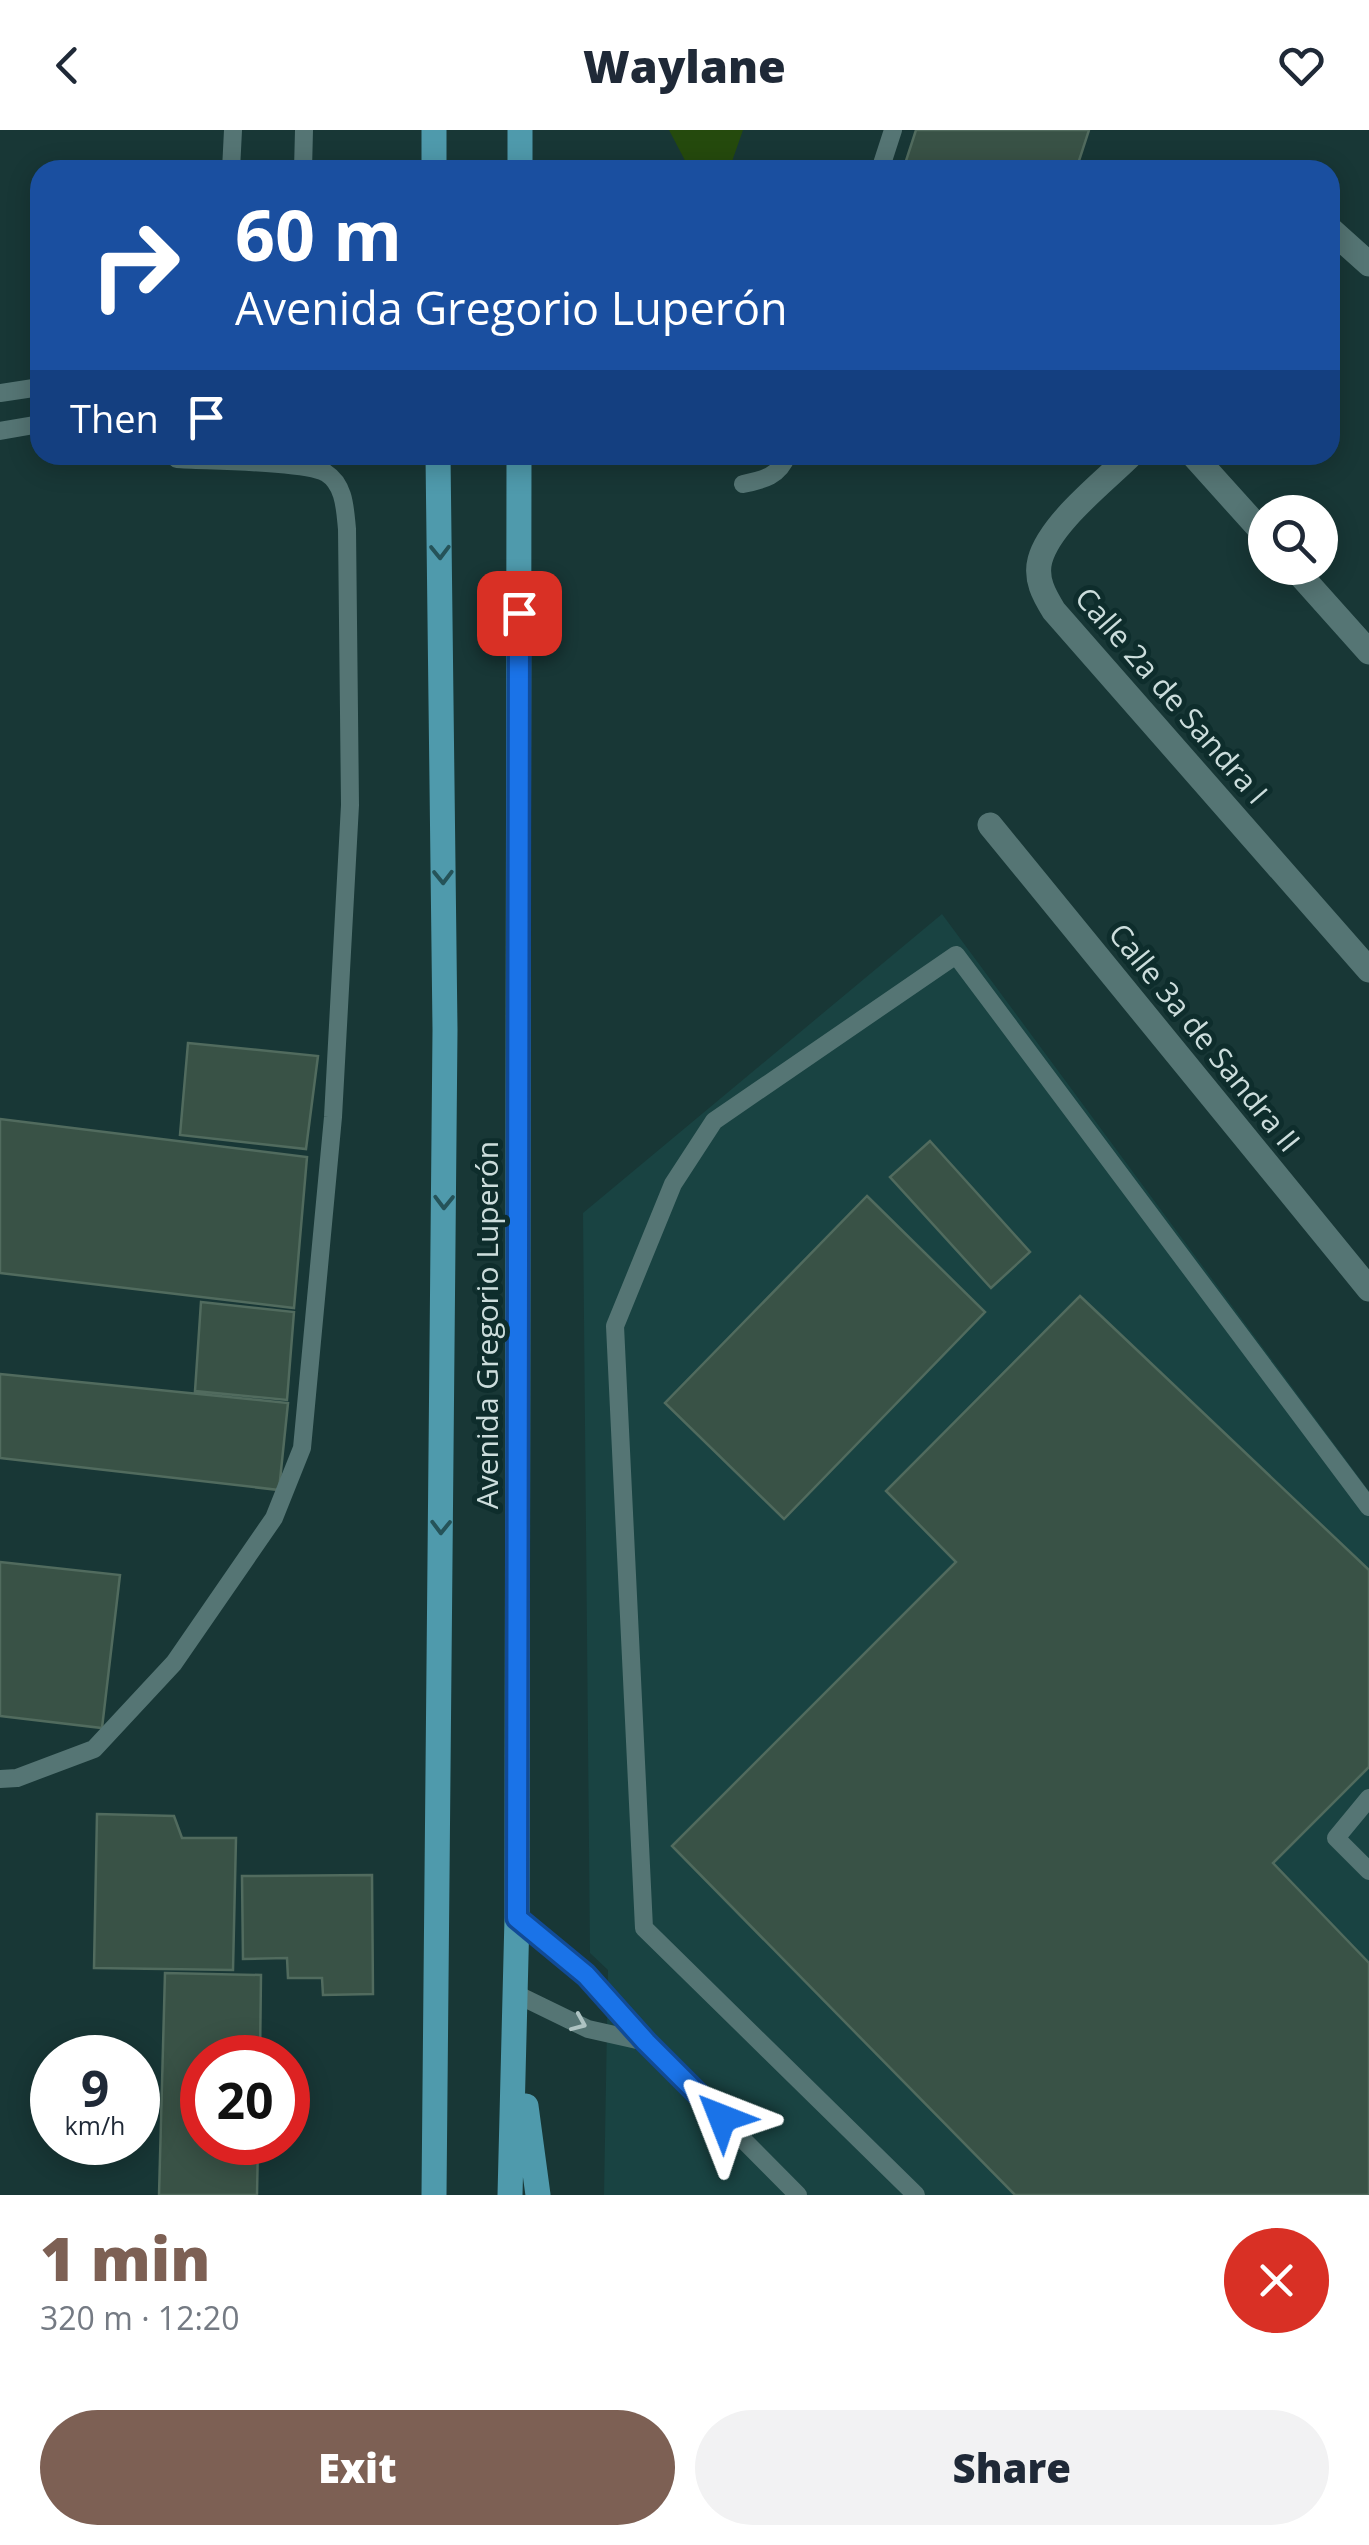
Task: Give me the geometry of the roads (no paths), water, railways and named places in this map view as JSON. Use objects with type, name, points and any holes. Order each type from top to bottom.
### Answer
[{"type":"main road","points":[[434,130],[434,160]]},
{"type":"main road","points":[[520,130],[520,160]]},
{"type":"main road","name":"Avenida Gregorio Luperón","points":[[434,2195],[445,1050],[438,465]]},
{"type":"main road","name":"Avenida Gregorio Luperón","points":[[510,2195],[517,1918],[520,465]]},
{"type":"main road","points":[[516,2040],[538,2195]]},
{"type":"street","points":[[1340,238],[1369,264]]},
{"type":"street","name":"Calle 2a de Sandra I","points":[[1121,465],[1051,535],[1038,563],[1040,588],[1054,611],[1369,970]]},
{"type":"street","points":[[1202,465],[1248,516]]},
{"type":"street","points":[[1309,585],[1369,652]]},
{"type":"street","name":"Calle 3a de Sandra II","points":[[990,825],[1369,1290]]},
{"type":"lane","points":[[231,160],[233,130]]},
{"type":"lane","points":[[303,160],[304,130]]},
{"type":"lane","points":[[883,160],[893,130]]},
{"type":"lane","points":[[0,393],[30,389]]},
{"type":"lane","points":[[0,431],[30,426]]},
{"type":"lane","points":[[0,1779],[17,1778],[94,1749],[174,1663],[274,1518],[302,1448],[333,1117],[350,805],[347,529],[344,495],[326,473],[288,465]]},
{"type":"lane","points":[[743,484],[774,474],[783,465]]},
{"type":"lane","points":[[916,2195],[644,1928],[616,1326],[673,1184],[714,1122],[956,955],[1369,1507]]},
{"type":"lane","points":[[1369,1798],[1336,1838],[1369,1871]]},
{"type":"lane","points":[[517,1918],[586,1975],[646,2042],[798,2195]]},
{"type":"lane","points":[[516,1994],[588,2029],[646,2042]]}]
